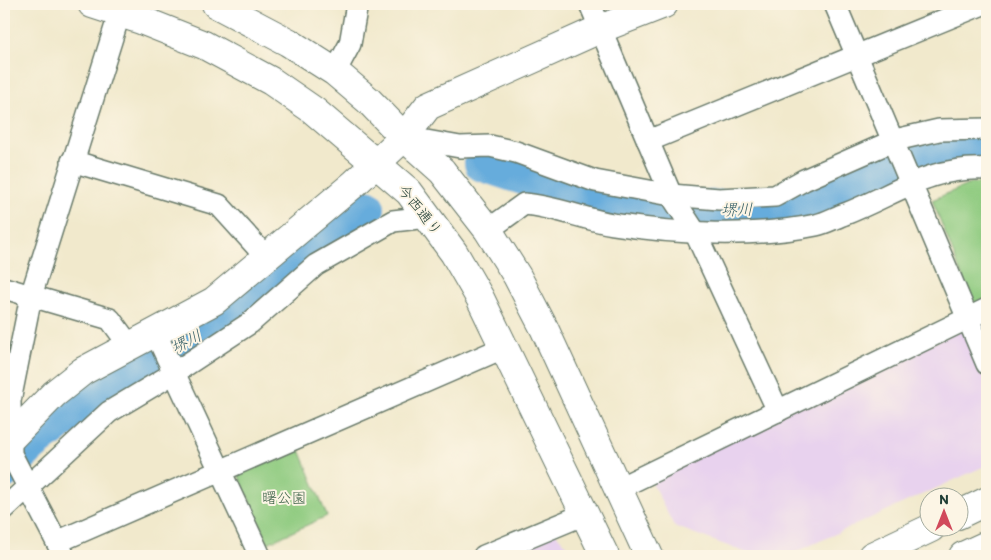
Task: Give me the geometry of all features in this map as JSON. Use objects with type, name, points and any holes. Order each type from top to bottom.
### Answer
[{"type":"main road","name":"今西通り","points":[[92,4],[120,12],[204,45],[270,81],[313,110],[409,192],[454,253],[505,347],[605,556]]},
{"type":"main road","points":[[216,4],[288,42],[335,72],[368,100],[404,137],[442,171],[488,230],[517,276],[544,328],[649,556]]},
{"type":"main road","points":[[8,446],[54,394],[83,371],[129,346],[164,353],[214,301],[267,258],[404,137],[428,106],[600,29],[664,4]]},
{"type":"main road","points":[[968,510],[987,501]]},
{"type":"main road","points":[[880,554],[918,535]]},
{"type":"main road","points":[[963,556],[987,546]]},
{"type":"street","points":[[335,72],[350,44],[357,4]]},
{"type":"street","points":[[590,4],[674,200],[694,231],[778,411]]},
{"type":"street","points":[[835,4],[859,55],[910,177],[978,314],[987,364]]},
{"type":"street","points":[[648,141],[983,4]]},
{"type":"street","points":[[120,12],[31,296],[10,402],[8,446],[60,549],[220,470],[505,347]]},
{"type":"street","points":[[404,137],[460,147],[490,146],[516,152],[595,181],[674,200],[775,196],[804,180],[939,130],[987,130]]},
{"type":"street","points":[[72,161],[219,205],[267,258]]},
{"type":"street","points":[[488,230],[524,204],[539,205],[577,217],[614,224],[694,231],[770,231],[818,224],[861,208],[910,177],[968,168],[987,169]]},
{"type":"street","points":[[4,509],[25,483],[109,412],[164,353],[250,323],[316,265],[393,221],[428,217]]},
{"type":"street","points":[[4,288],[110,319],[129,346]]},
{"type":"street","points":[[619,488],[978,314]]},
{"type":"street","points":[[164,353],[260,556]]},
{"type":"street","points":[[484,556],[585,514]]},
{"type":"shaded area","points":[[987,318],[987,465],[936,488],[918,488],[918,496],[787,556],[755,556],[674,526],[648,475]]},
{"type":"shaded area","points":[[546,523],[571,550],[574,556],[474,556]]},
{"type":"green space","points":[[972,183],[987,184],[987,299],[974,306],[932,200]]},
{"type":"green space","name":"曙公園","points":[[298,445],[327,516],[268,543],[237,472]]},
{"type":"waterway","name":"堺川","points":[[483,163],[587,197],[664,209],[779,208],[831,196],[882,173],[950,148],[987,149]]},
{"type":"waterway","name":"堺川","points":[[4,470],[31,444],[91,397],[146,362],[232,319],[314,248],[366,208]]}]
